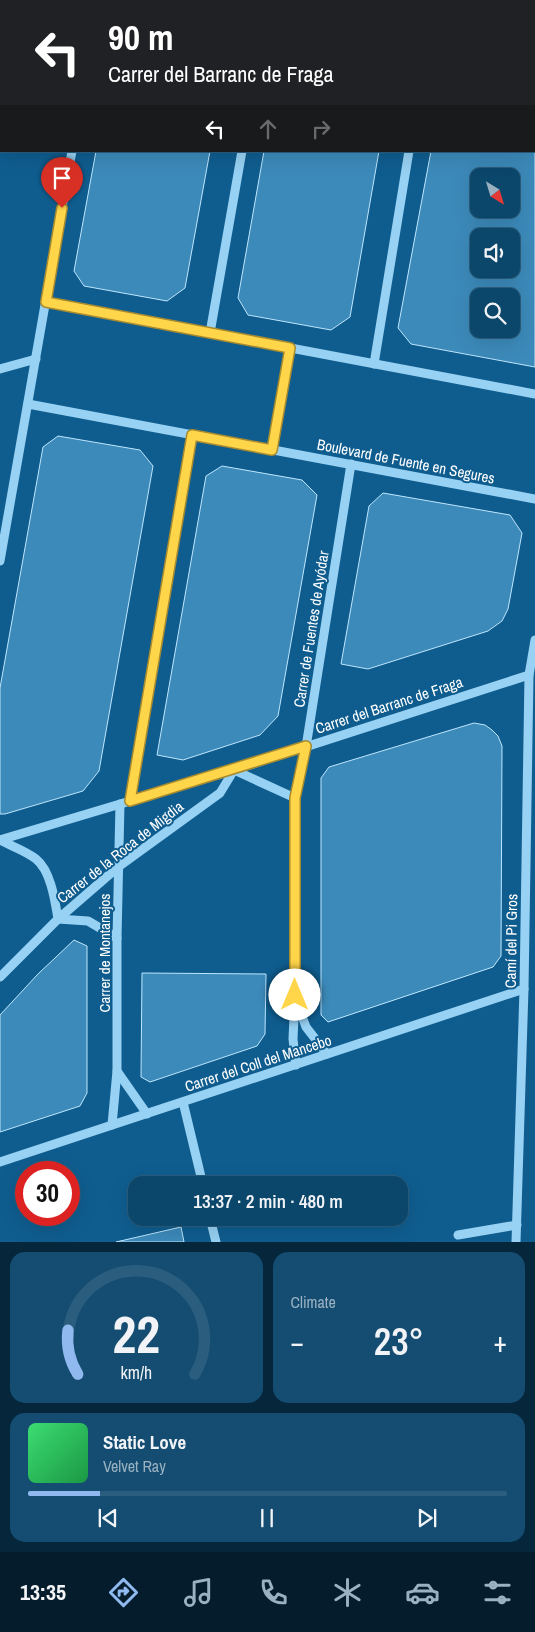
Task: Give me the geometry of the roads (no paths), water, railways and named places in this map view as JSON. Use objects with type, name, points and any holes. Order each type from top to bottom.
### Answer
[{"type":"highway","points":[[0,0],[5,0]]},
{"type":"street","points":[[0,561],[72,152]]},
{"type":"street","points":[[210,333],[242,152]]},
{"type":"street","points":[[374,364],[409,152]]},
{"type":"street","points":[[46,302],[535,394]]},
{"type":"street","points":[[272,450],[290,348]]},
{"type":"street","points":[[0,369],[36,359]]},
{"type":"street","name":"Boulevard de Fuente en Segures","points":[[28,404],[535,499]]},
{"type":"street","points":[[130,801],[192,435]]},
{"type":"street","name":"Carrer de Fuentes de Ayódar","points":[[296,1065],[292,1038],[295,995],[295,798],[306,746],[350,464]]},
{"type":"street","name":"Camí del Pi Gros","points":[[516,1242],[524,989],[529,675],[535,640]]},
{"type":"street","name":"Carrer del Barranc de Fraga","points":[[0,840],[234,770],[529,675]]},
{"type":"street","points":[[234,770],[295,798]]},
{"type":"street","name":"Carrer de la Roca de Migdia","points":[[0,977],[58,918],[118,867],[220,793],[234,770]]},
{"type":"street","name":"Carrer de Montanejos","points":[[112,1125],[117,1071],[120,804]]},
{"type":"street","points":[[0,840],[37,860],[48,876],[58,918],[88,921],[117,938]]},
{"type":"street","name":"Carrer del Coll del Mancebo","points":[[0,1162],[524,989]]},
{"type":"street","name":"Carrer de Fuentes de Ayódar","points":[[295,995],[306,1026],[327,1054]]},
{"type":"street","points":[[117,1071],[147,1114]]},
{"type":"street","points":[[184,1102],[200,1176]]},
{"type":"street","points":[[212,1226],[216,1242]]},
{"type":"street","points":[[458,1236],[517,1226]]}]
